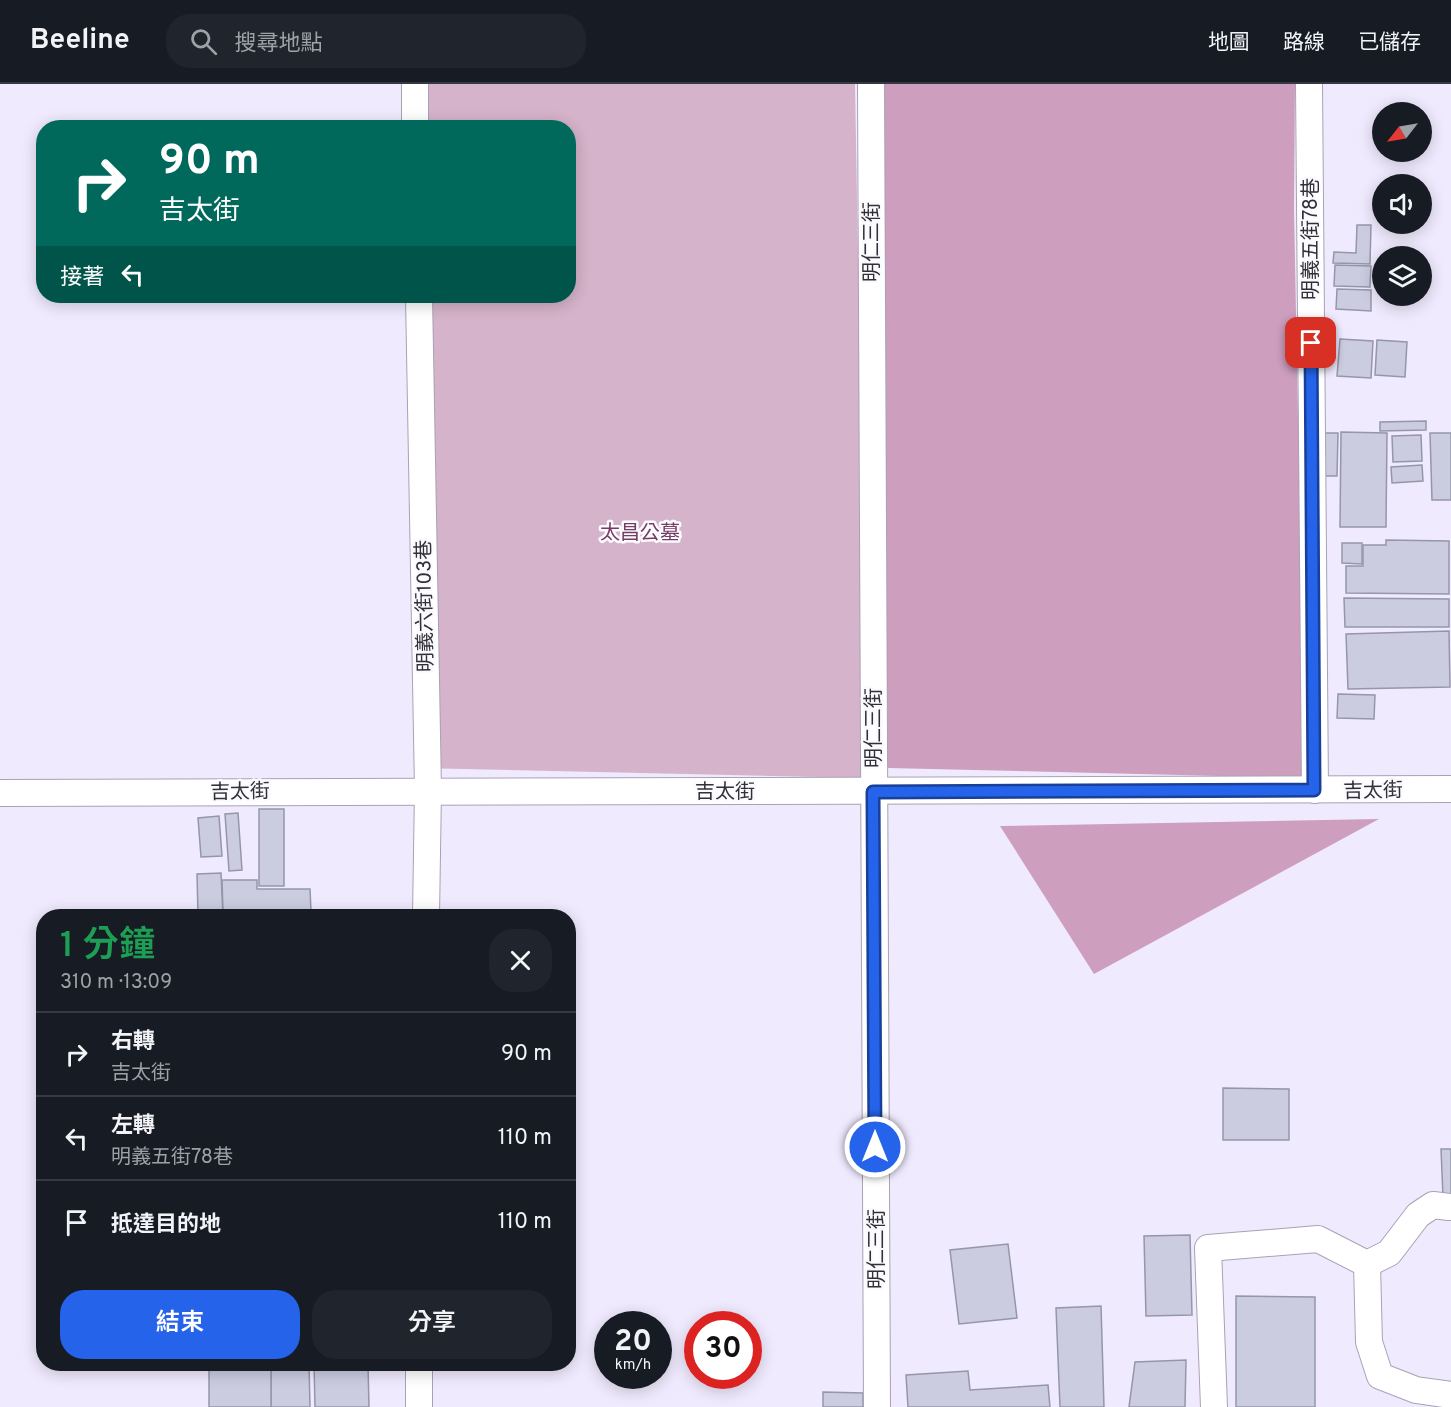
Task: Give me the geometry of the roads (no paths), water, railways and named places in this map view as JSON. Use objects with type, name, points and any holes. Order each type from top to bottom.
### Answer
[{"type":"street","points":[[415,84],[415,120]]},
{"type":"street","name":"明仁三街","points":[[871,84],[877,1407]]},
{"type":"street","name":"明義五街78巷","points":[[1309,84],[1314,790]]},
{"type":"street","name":"明義六街103巷","points":[[418,303],[428,790],[426,909]]},
{"type":"street","name":"吉太街","points":[[0,794],[428,790],[873,792],[1451,789]]},
{"type":"street","points":[[1367,1264],[1389,1253],[1418,1215],[1433,1205],[1449,1207]]},
{"type":"street","points":[[1214,1407],[1208,1248],[1318,1239],[1367,1264]]},
{"type":"street","points":[[1367,1264],[1368,1342],[1380,1376],[1416,1390],[1451,1395]]},
{"type":"street","points":[[419,1371],[419,1407]]},
{"type":"park label","name":"太昌公墓","points":[[640,532]]}]
